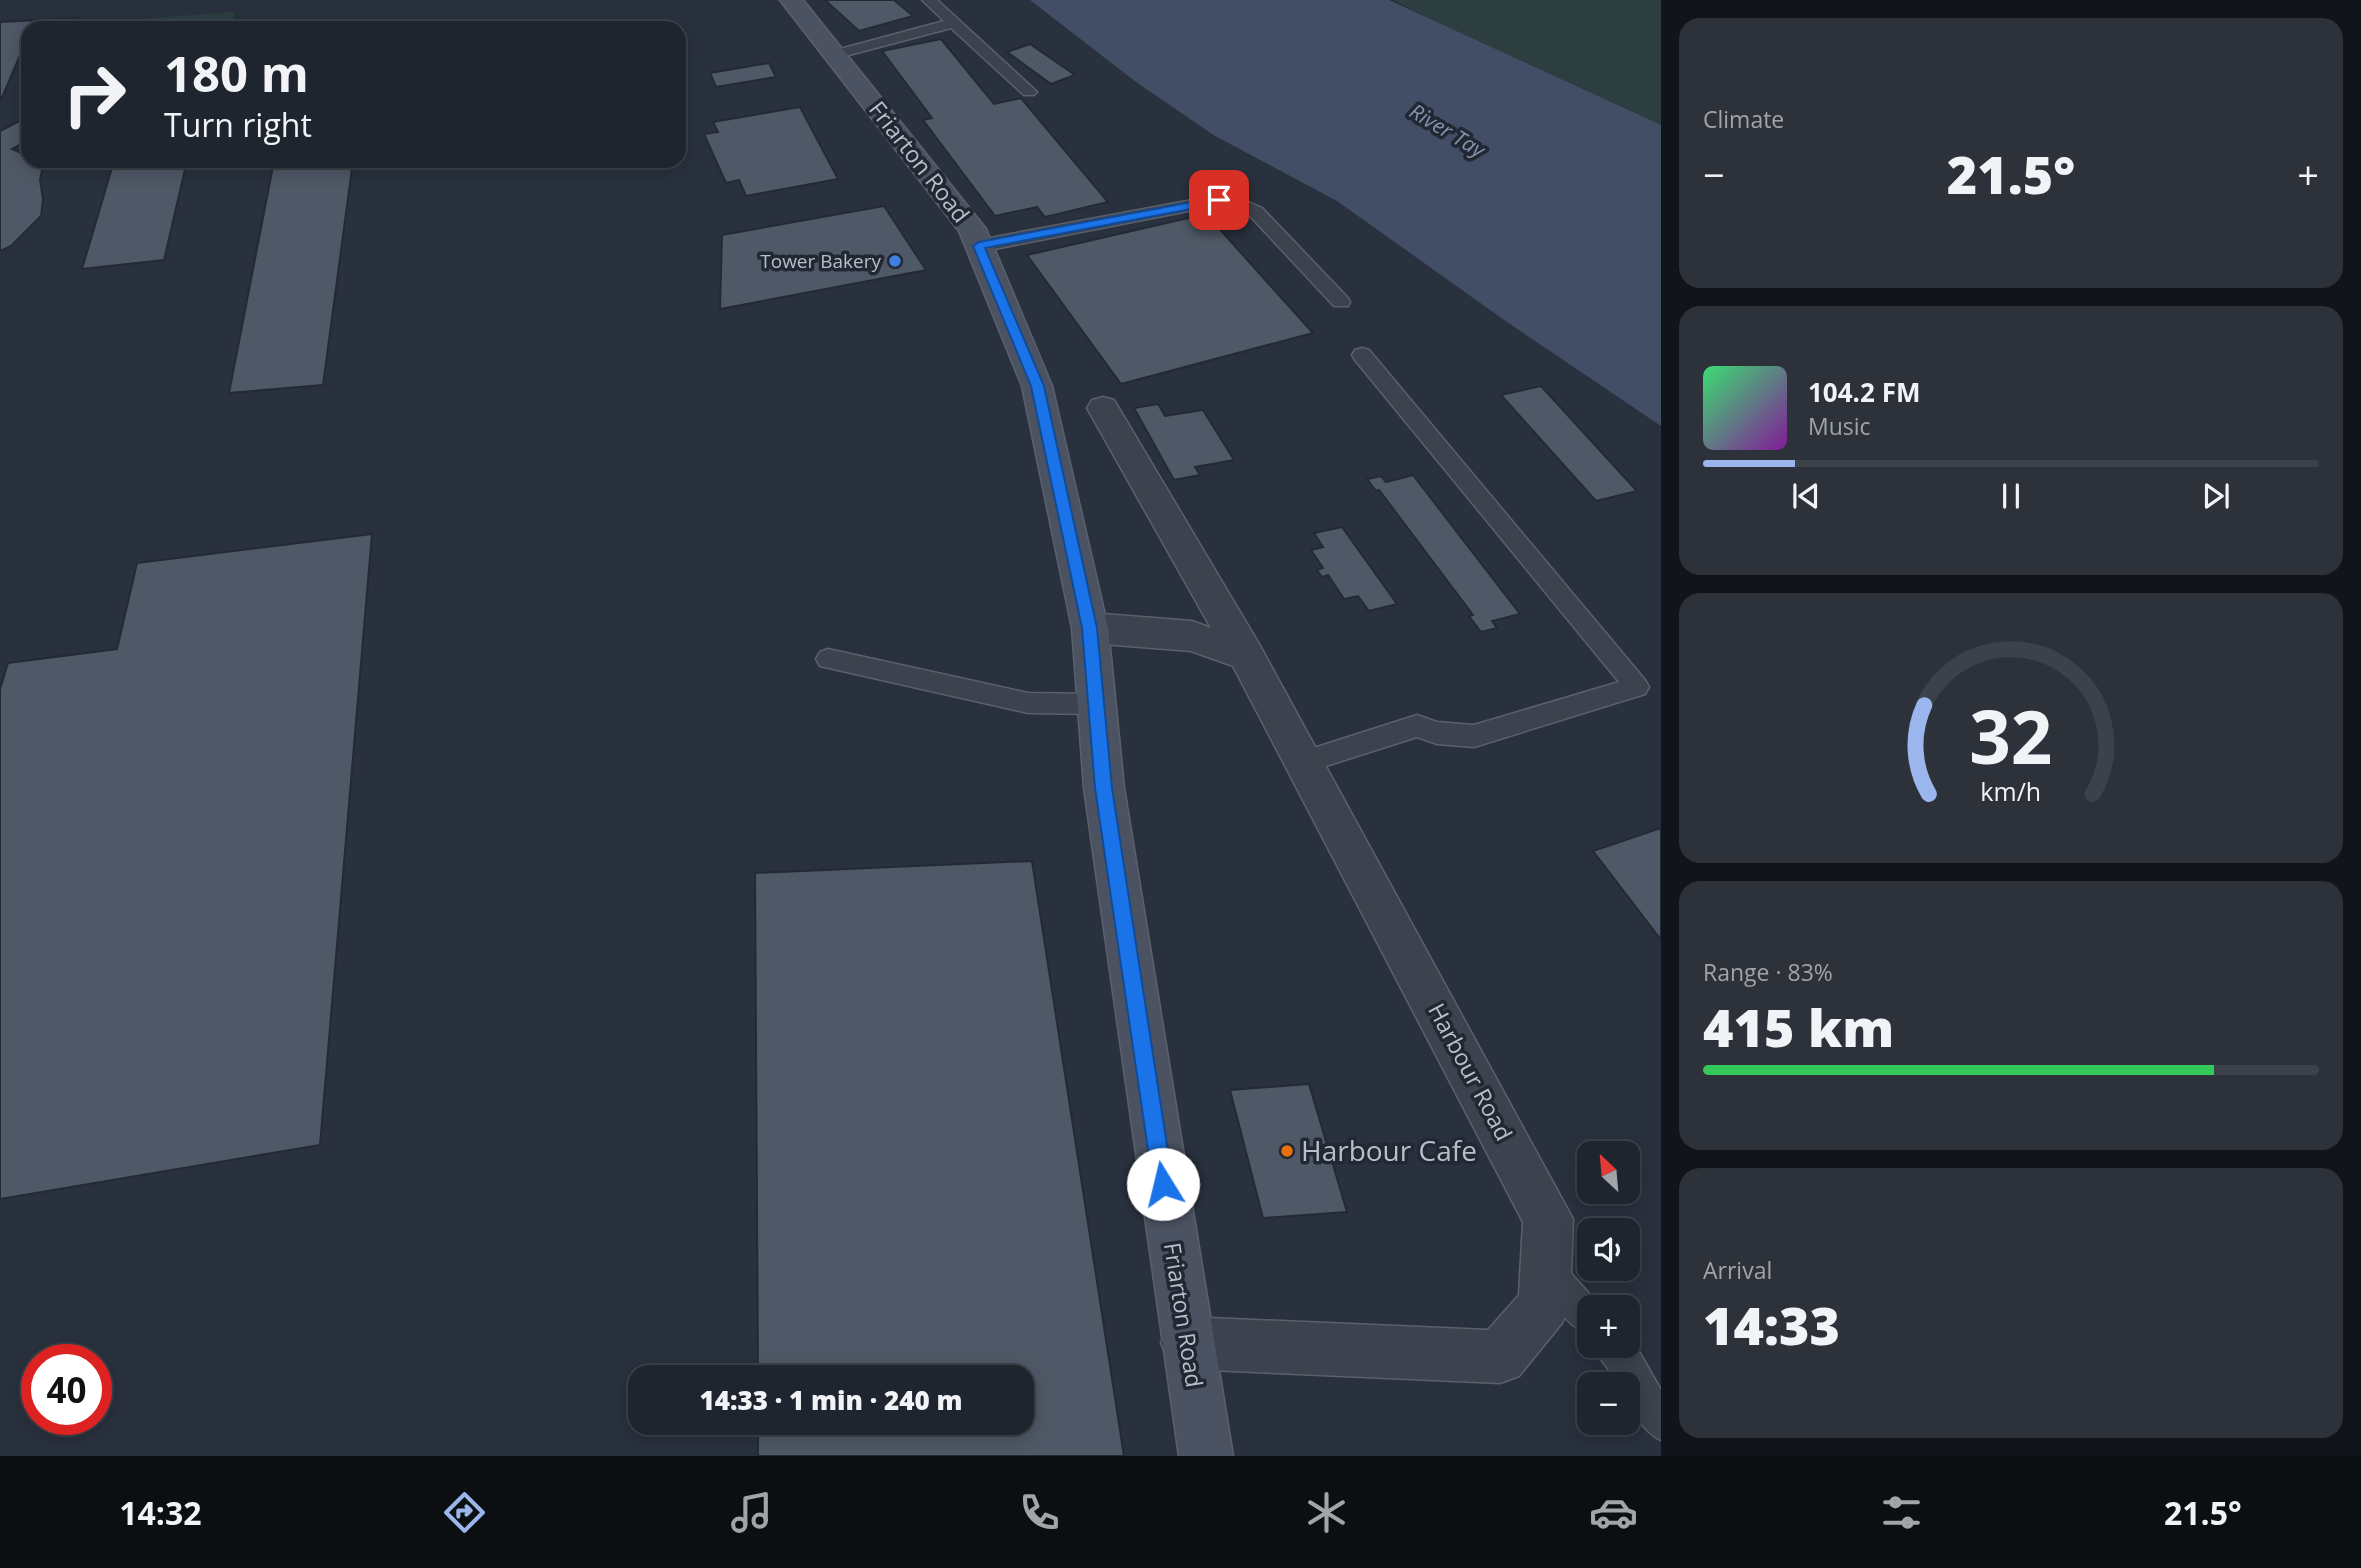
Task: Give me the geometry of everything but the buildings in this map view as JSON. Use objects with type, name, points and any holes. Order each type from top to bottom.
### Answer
[{"type":"street","name":"Friarton Road","points":[[791,0],[972,229],[1037,386],[1090,628],[1106,802],[1206,1456]]},
{"type":"street","name":"Harbour Road","points":[[1103,408],[1247,655],[1548,1219],[1544,1305],[1500,1357],[1187,1343]]},
{"type":"street","points":[[1090,628],[1192,636],[1247,655]]},
{"type":"lane","points":[[929,0],[1029,92]]},
{"type":"lane","points":[[834,55],[954,23]]},
{"type":"lane","points":[[979,246],[1219,200],[1236,203],[1256,212],[1341,302]]},
{"type":"lane","points":[[1304,762],[1417,726],[1437,733],[1474,736],[1637,687],[1362,355]]},
{"type":"lane","points":[[828,659],[1028,703],[1096,704]]},
{"type":"lane","points":[[1546,1269],[1577,1305]]},
{"type":"lane","points":[[1622,1358],[1661,1423]]},
{"type":"shaded area","points":[[1394,0],[1661,0],[1661,126],[1435,22]]},
{"type":"shaded area","points":[[235,12],[232,21],[148,21],[149,18]]},
{"type":"water","name":"River Tay","points":[[1030,0],[1389,0],[1661,125],[1661,426],[1507,322],[1337,201],[1215,136],[1136,82]]},
{"type":"place","name":"Tower Bakery","points":[[895,261]]},
{"type":"place","name":"Harbour Cafe","points":[[1287,1151]]},
{"type":"route","points":[[1163,1184],[1104,788],[1090,628],[1037,386],[979,246],[1219,200]]}]
